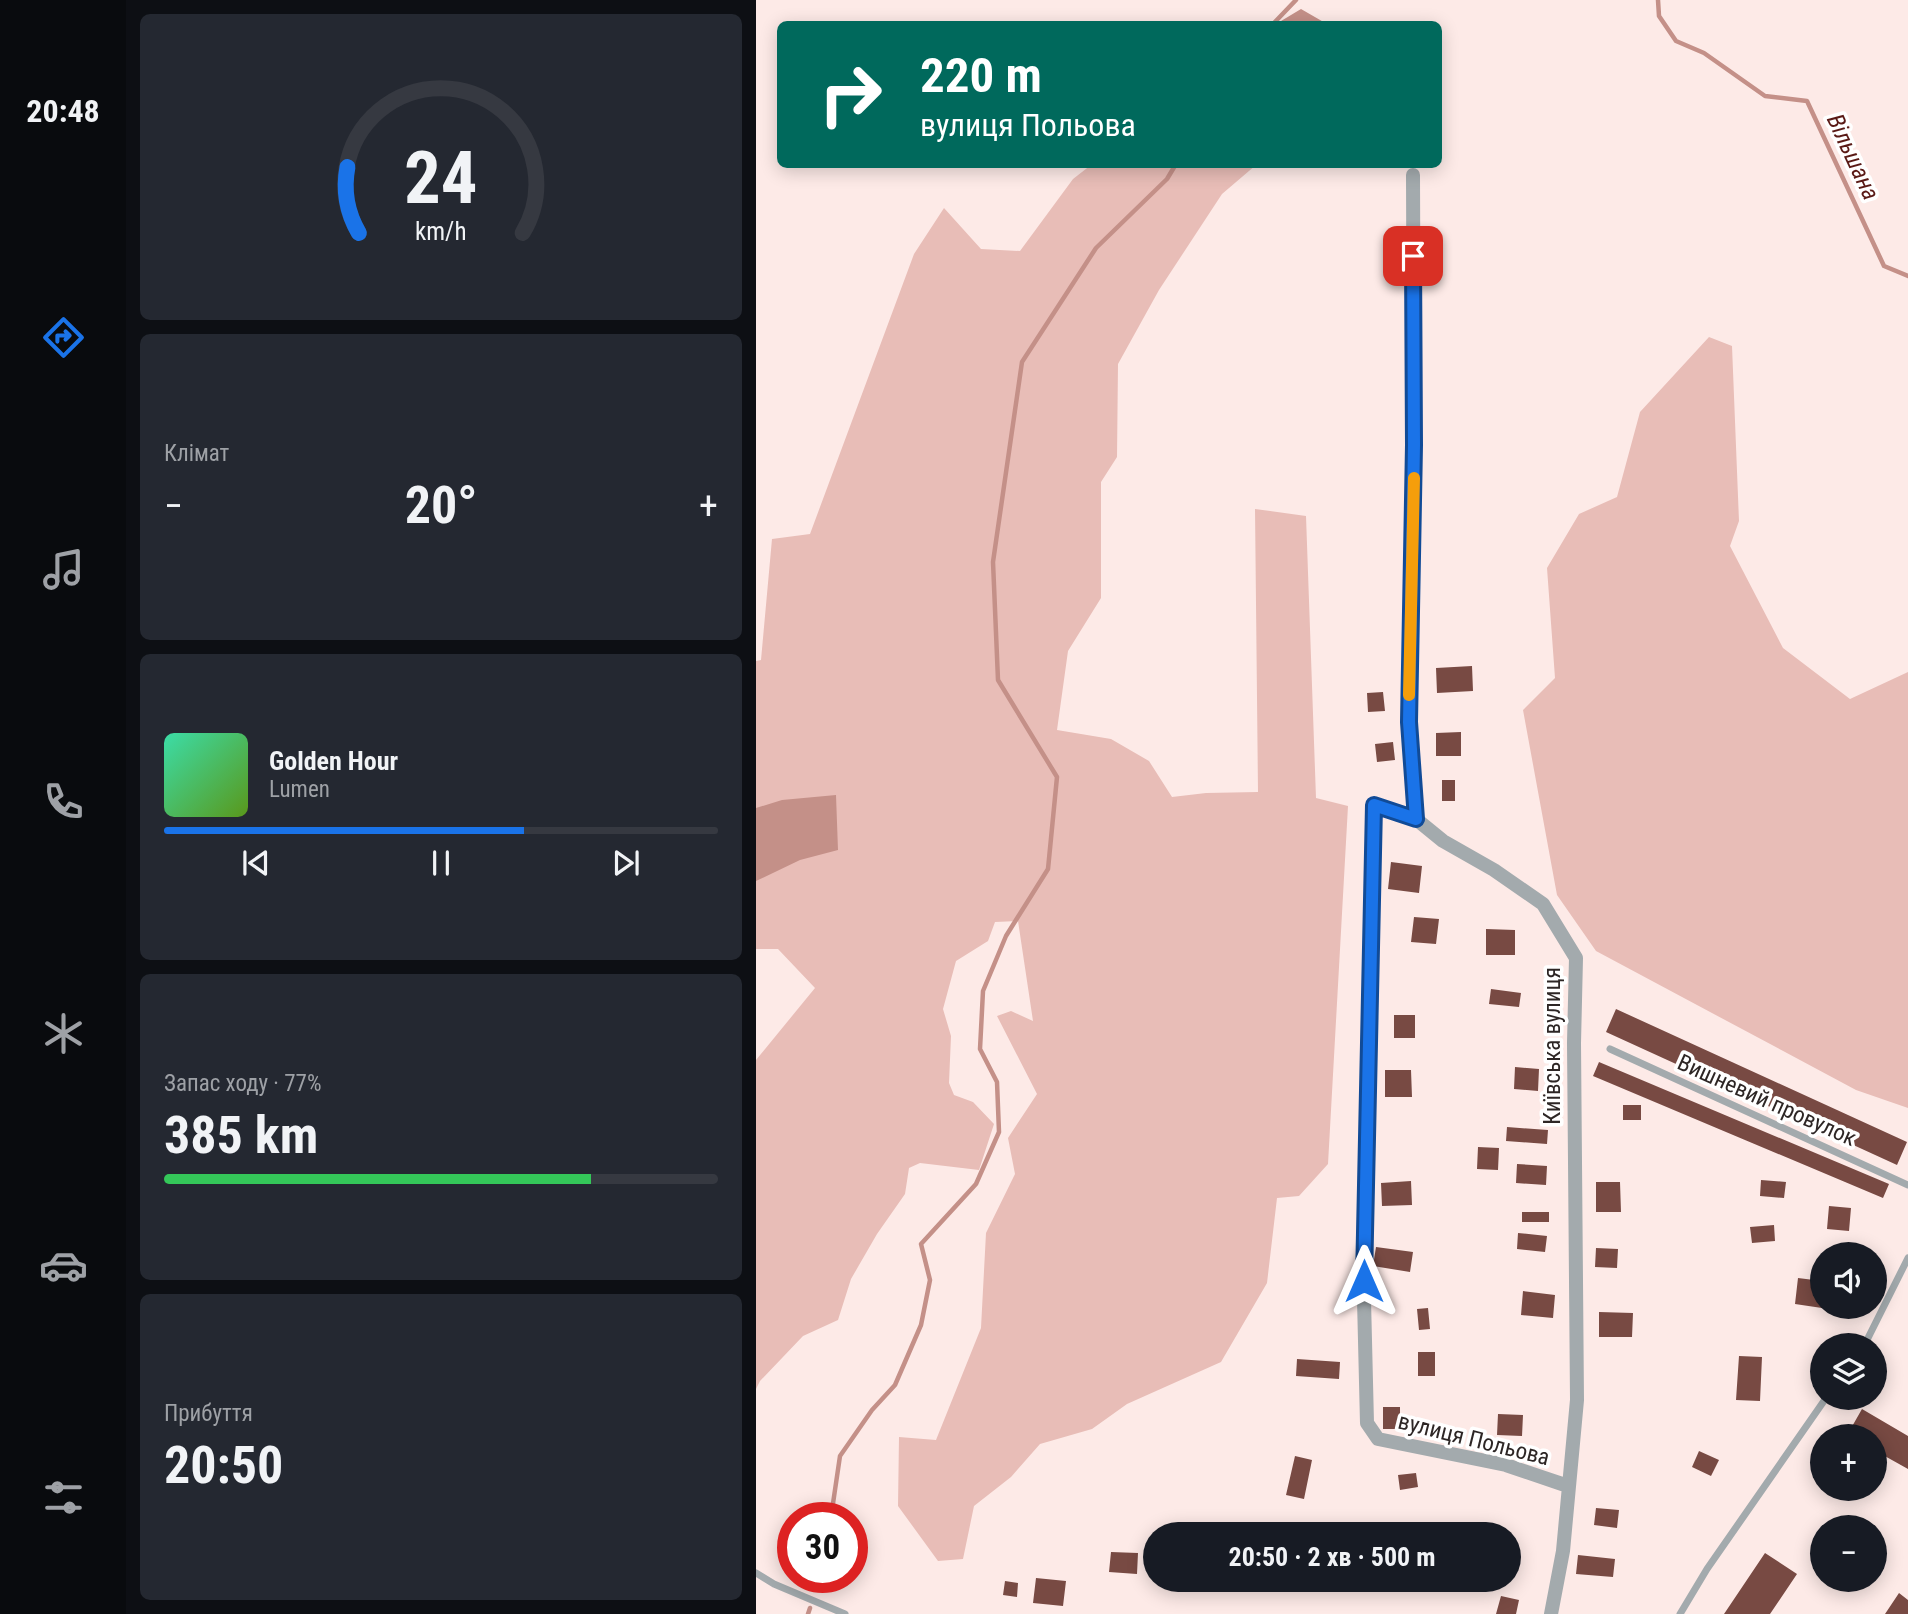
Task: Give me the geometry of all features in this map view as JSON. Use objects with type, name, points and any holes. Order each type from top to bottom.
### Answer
[{"type":"street","points":[[1413,175],[1414,445],[1409,722],[1416,819]]},
{"type":"street","name":"вулиця Польова","points":[[1416,819],[1374,805],[1363,1258],[1367,1423],[1378,1439],[1506,1465],[1568,1486]]},
{"type":"street","name":"Київська вулиця","points":[[1416,819],[1443,841],[1494,870],[1543,904],[1576,958],[1574,1070],[1577,1400],[1563,1551],[1551,1614]]},
{"type":"lane","name":"Вишневий провулок","points":[[1610,1049],[1908,1185]]},
{"type":"lane","points":[[1870,1333],[1908,1258]]},
{"type":"lane","points":[[1680,1614],[1707,1569],[1818,1410]]},
{"type":"lane","points":[[756,1573],[774,1584],[845,1614]]},
{"type":"shaded area","points":[[1301,9],[1322,21],[1281,21]]},
{"type":"shaded area","points":[[1087,168],[1252,168],[1222,194],[1159,290],[1118,364],[1117,457],[1101,482],[1101,598],[1068,651],[1057,730],[1111,739],[1149,761],[1172,797],[1258,792],[1255,509],[1306,516],[1316,798],[1348,806],[1328,1164],[1299,1196],[1277,1198],[1267,1283],[1221,1362],[1127,1404],[1092,1429],[1040,1444],[1011,1477],[974,1506],[963,1559],[938,1561],[898,1506],[899,1437],[936,1440],[981,1328],[986,1233],[1015,1174],[1008,1138],[1037,1094],[997,1016],[1011,1011],[1033,1021],[1018,921],[995,922],[988,941],[956,961],[943,1009],[951,1036],[949,1083],[954,1095],[973,1102],[994,1124],[979,1170],[920,1163],[909,1168],[905,1194],[877,1234],[851,1279],[838,1320],[803,1336],[760,1381],[756,1389],[756,1060],[815,988],[778,949],[756,949],[756,661],[761,660],[772,539],[810,534],[914,254],[944,208],[981,249],[1020,251],[1073,179]]},
{"type":"shaded area","points":[[1709,337],[1732,346],[1739,521],[1730,546],[1783,648],[1850,699],[1908,672],[1908,1108],[1856,1090],[1596,951],[1557,895],[1523,710],[1555,678],[1547,568],[1579,514],[1617,497],[1640,412]]},
{"type":"shaded area","points":[[836,795],[838,850],[800,860],[756,881],[756,808],[782,800]]},
{"type":"building","points":[[1472,666],[1473,691],[1437,693],[1436,668]]},
{"type":"building","points":[[1383,692],[1385,711],[1368,712],[1367,693]]},
{"type":"building","points":[[1461,732],[1461,756],[1436,756],[1436,733]]},
{"type":"building","points":[[1393,742],[1395,760],[1377,762],[1375,744]]},
{"type":"building","points":[[1442,780],[1455,780],[1455,801],[1442,801]]},
{"type":"building","points":[[1391,862],[1422,866],[1419,893],[1388,889]]},
{"type":"building","points":[[1414,917],[1439,919],[1436,944],[1411,942]]},
{"type":"building","points":[[1486,929],[1515,930],[1515,955],[1486,955]]},
{"type":"building","points":[[1491,989],[1521,993],[1519,1007],[1489,1004]]},
{"type":"building","points":[[1616,1009],[1907,1142],[1897,1165],[1606,1032]]},
{"type":"building","points":[[1394,1015],[1415,1015],[1415,1038],[1394,1038]]},
{"type":"building","points":[[1599,1062],[1889,1184],[1883,1198],[1593,1076]]},
{"type":"building","points":[[1515,1067],[1539,1069],[1538,1091],[1514,1089]]},
{"type":"building","points":[[1385,1070],[1411,1070],[1412,1097],[1385,1097]]},
{"type":"building","points":[[1623,1105],[1641,1105],[1641,1120],[1623,1120]]},
{"type":"building","points":[[1507,1127],[1548,1130],[1547,1144],[1506,1141]]},
{"type":"building","points":[[1478,1147],[1499,1148],[1498,1170],[1477,1169]]},
{"type":"building","points":[[1517,1164],[1547,1166],[1546,1185],[1516,1183]]},
{"type":"building","points":[[1761,1180],[1786,1182],[1784,1198],[1760,1196]]},
{"type":"building","points":[[1411,1181],[1412,1205],[1382,1206],[1381,1183]]},
{"type":"building","points":[[1596,1182],[1620,1182],[1621,1212],[1596,1212]]},
{"type":"building","points":[[1829,1206],[1851,1208],[1849,1231],[1827,1229]]},
{"type":"building","points":[[1522,1212],[1549,1212],[1549,1222],[1522,1222]]},
{"type":"building","points":[[1774,1225],[1775,1241],[1752,1243],[1750,1227]]},
{"type":"building","points":[[1518,1233],[1547,1236],[1545,1252],[1517,1249]]},
{"type":"building","points":[[1376,1247],[1413,1252],[1410,1272],[1373,1266]]},
{"type":"building","points":[[1596,1248],[1618,1249],[1617,1268],[1595,1267]]},
{"type":"building","points":[[1798,1278],[1810,1280],[1810,1306],[1795,1304]]},
{"type":"building","points":[[1523,1291],[1555,1295],[1553,1318],[1521,1315]]},
{"type":"building","points":[[1428,1308],[1430,1329],[1419,1330],[1417,1309]]},
{"type":"building","points":[[1599,1312],[1633,1313],[1632,1337],[1599,1337]]},
{"type":"building","points":[[1418,1352],[1435,1352],[1435,1376],[1418,1376]]},
{"type":"building","points":[[1739,1356],[1762,1357],[1760,1401],[1736,1400]]},
{"type":"building","points":[[1297,1359],[1340,1362],[1339,1379],[1296,1376]]},
{"type":"building","points":[[1383,1407],[1400,1407],[1400,1429],[1383,1429]]},
{"type":"building","points":[[1864,1410],[1908,1436],[1908,1469],[1887,1457],[1887,1424],[1853,1424]]},
{"type":"building","points":[[1498,1414],[1523,1415],[1522,1436],[1497,1435]]},
{"type":"building","points":[[1699,1451],[1719,1460],[1711,1476],[1692,1467]]},
{"type":"building","points":[[1295,1456],[1312,1460],[1304,1499],[1286,1495]]},
{"type":"building","points":[[1416,1473],[1418,1487],[1400,1490],[1398,1475]]},
{"type":"building","points":[[1596,1508],[1619,1510],[1617,1528],[1594,1525]]},
{"type":"building","points":[[1111,1552],[1138,1553],[1137,1574],[1109,1572]]},
{"type":"building","points":[[1765,1553],[1797,1574],[1770,1614],[1724,1614]]},
{"type":"building","points":[[1578,1555],[1615,1559],[1613,1577],[1576,1574]]},
{"type":"building","points":[[1036,1578],[1066,1581],[1063,1606],[1033,1603]]},
{"type":"building","points":[[1005,1581],[1018,1583],[1017,1597],[1003,1595]]},
{"type":"building","points":[[1899,1593],[1908,1600],[1908,1614],[1885,1614]]},
{"type":"building","points":[[1501,1596],[1519,1600],[1516,1614],[1496,1614]]},
{"type":"waterway","points":[[1276,21],[1296,0]]},
{"type":"waterway","name":"Вільшана","points":[[1658,0],[1659,16],[1676,41],[1704,53],[1765,96],[1807,101],[1884,266],[1908,276]]},
{"type":"waterway","points":[[833,1502],[840,1456],[872,1410],[895,1385],[921,1325],[930,1280],[921,1244],[976,1184],[999,1132],[997,1082],[980,1049],[983,991],[1006,936],[1048,869],[1057,777],[998,680],[993,562],[1022,362],[1096,248],[1167,179],[1174,168]]},
{"type":"waterway","points":[[808,1614],[810,1608]]},
{"type":"slow traffic","points":[[1409,695],[1414,478]]},
{"type":"route","points":[[1364,1281],[1374,805],[1416,819],[1409,722],[1414,445],[1413,256]]}]
